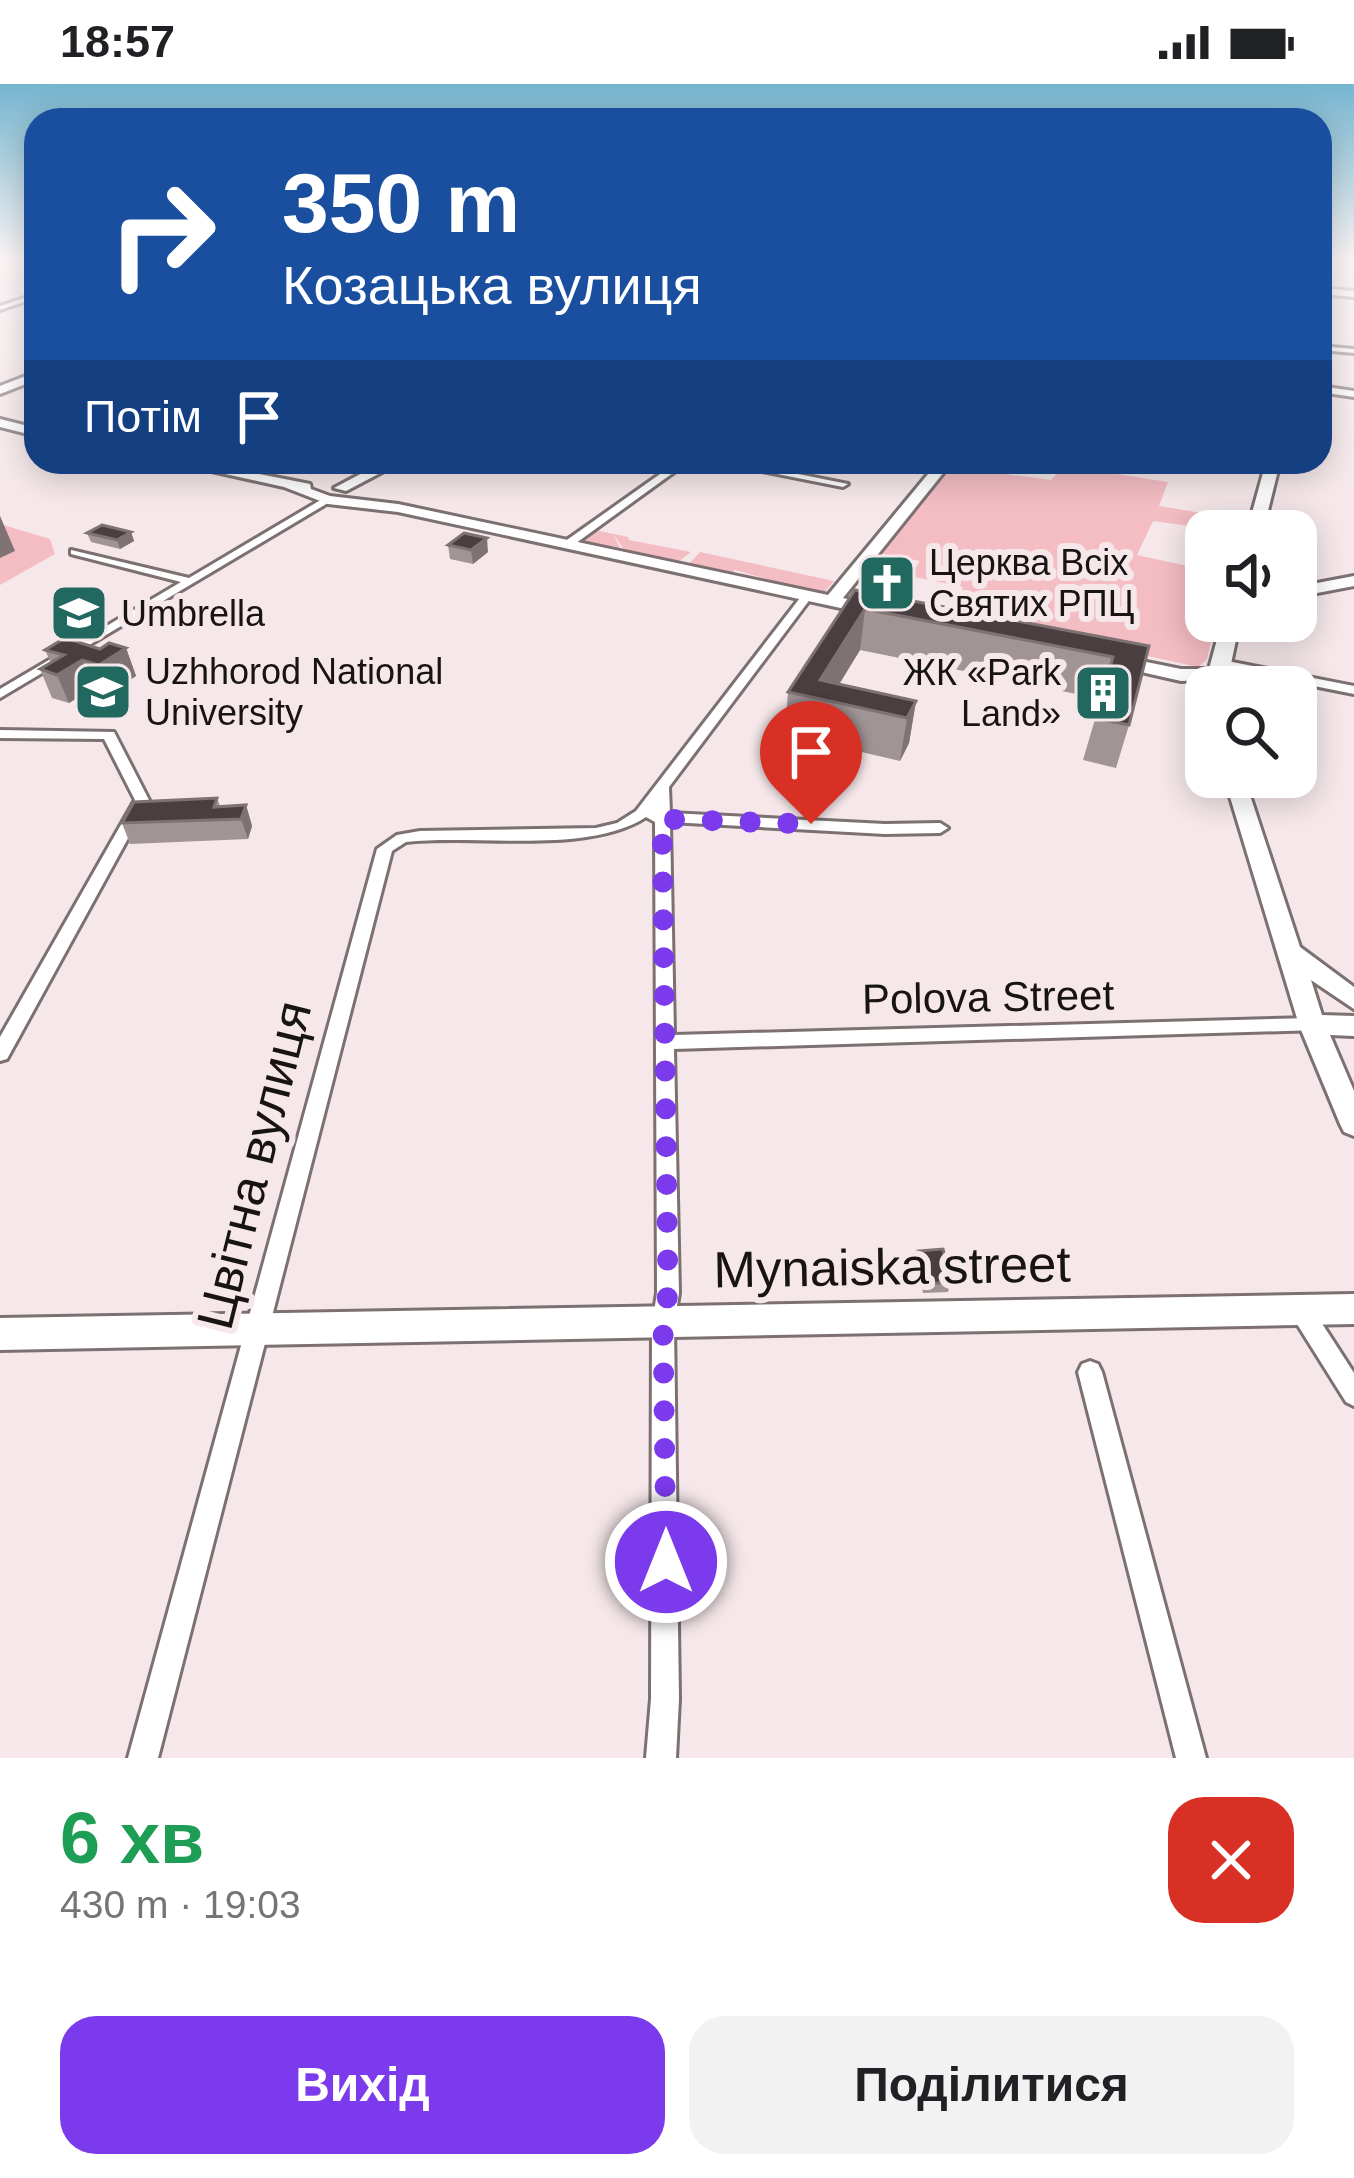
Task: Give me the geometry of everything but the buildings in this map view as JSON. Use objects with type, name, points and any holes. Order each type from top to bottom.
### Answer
[{"type":"street","points":[[234,474],[894,614]]},
{"type":"street","points":[[0,694],[374,474]]},
{"type":"street","points":[[568,544],[666,474]]},
{"type":"street","points":[[788,474],[843,484]]},
{"type":"street","points":[[832,602],[935,474]]},
{"type":"street","points":[[1260,510],[1270,474]]},
{"type":"street","points":[[74,552],[189,581]]},
{"type":"street","points":[[1317,588],[1354,581]]},
{"type":"street","points":[[661,1758],[666,1653],[666,1042],[651,816],[662,784],[807,596]]},
{"type":"street","points":[[1227,642],[1222,664],[1354,690]]},
{"type":"street","points":[[1101,658],[1185,676]]},
{"type":"street","points":[[0,734],[110,735],[142,800],[0,1054]]},
{"type":"street","points":[[1240,798],[1312,1024],[1354,1124]]},
{"type":"street","points":[[651,816],[940,828]]},
{"type":"street","name":"Цвітна вулиця","points":[[143,1758],[385,848],[402,838],[420,836],[596,833],[651,816]]},
{"type":"street","points":[[1293,954],[1354,1000]]},
{"type":"street","points":[[1312,1024],[1354,1026]]},
{"type":"street","name":"Polova Street","points":[[666,1042],[1312,1024]]},
{"type":"street","points":[[1299,1307],[1354,1394]]},
{"type":"street","name":"Mynaiska street","points":[[0,1334],[1354,1309]]},
{"type":"street","points":[[1090,1372],[1191,1758]]},
{"type":"shaded area","points":[[940,474],[1051,480],[1056,474],[1116,474],[1168,482],[1159,506],[1185,510],[1185,525],[1153,521],[1137,555],[1185,565],[1185,642],[1211,642],[1207,659],[1193,666],[952,614],[963,587],[910,576],[920,561],[878,553]]},
{"type":"shaded area","points":[[0,524],[50,539],[55,554],[0,585]]},
{"type":"shaded area","points":[[595,530],[691,552],[675,564],[627,554],[614,535],[622,553],[576,542]]},
{"type":"shaded area","points":[[700,552],[834,581],[822,595],[735,570],[730,575],[687,566]]},
{"type":"place","name":"Церква Всіх Святих РПЦ","points":[[887,583]]},
{"type":"place","name":"Umbrella","points":[[79,613]]},
{"type":"place","name":"Uzhhorod National University","points":[[103,692]]},
{"type":"place","name":"ЖК «Park Land»","points":[[1103,693]]},
{"type":"route","points":[[666,1562],[662,819],[811,824]]}]
